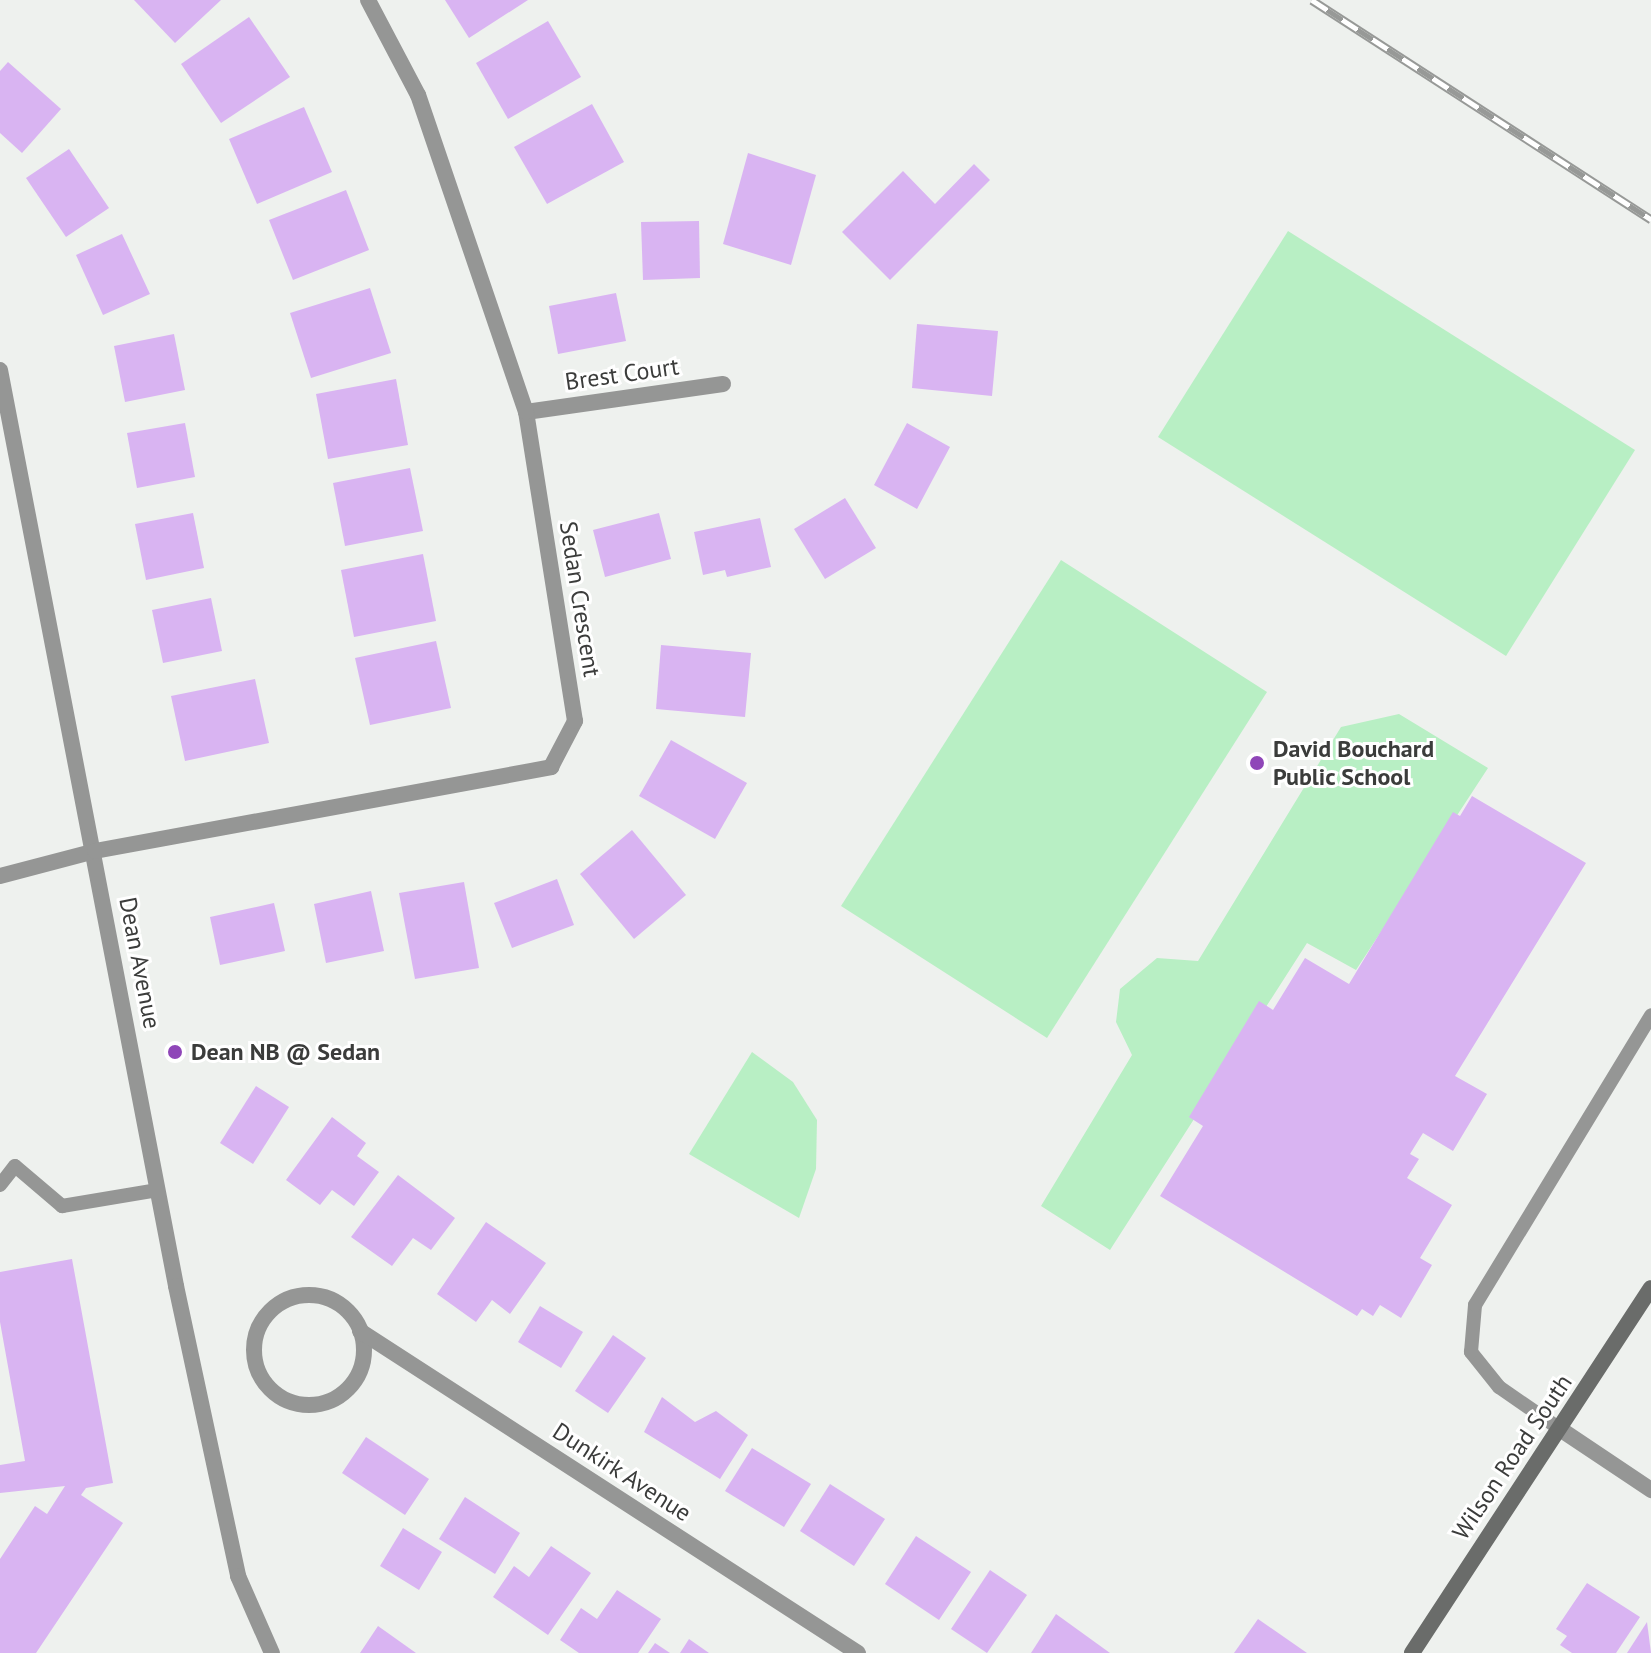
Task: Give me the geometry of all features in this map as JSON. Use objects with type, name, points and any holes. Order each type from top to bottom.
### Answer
[{"type":"main road","name":"Wilson Road South","points":[[1412,1653],[1651,1288]]},
{"type":"street","name":"Sedan Crescent","points":[[95,851],[551,767],[575,721],[526,412],[418,95],[368,0]]},
{"type":"street","name":"Dean Avenue","points":[[0,370],[158,1190],[238,1576],[270,1653]]},
{"type":"street","name":"Brest Court","points":[[526,412],[723,384]]},
{"type":"street","points":[[0,876],[95,851]]},
{"type":"street","name":"Dunkirk Avenue","points":[[360,1331],[366,1348],[354,1381],[324,1402],[287,1401],[261,1376],[255,1359],[258,1331],[273,1308],[288,1299],[323,1297],[352,1316],[360,1331],[858,1653]]},
{"type":"street","points":[[1560,1429],[1651,1490]]},
{"type":"lane","points":[[1560,1429],[1499,1387],[1471,1352],[1475,1305],[1651,1015]]},
{"type":"lane","points":[[0,1185],[15,1166],[62,1206],[158,1190]]},
{"type":"green space","points":[[1288,231],[1635,450],[1506,656],[1158,437]]},
{"type":"green space","points":[[1061,560],[1267,692],[1047,1038],[841,906]]},
{"type":"green space","points":[[1399,714],[1488,768],[1356,970],[1307,943],[1110,1250],[1041,1206],[1132,1055],[1116,1022],[1120,989],[1157,958],[1198,961],[1341,727]]},
{"type":"green space","points":[[752,1052],[793,1082],[817,1120],[816,1169],[799,1218],[689,1154]]},
{"type":"building","points":[[134,0],[221,0],[175,43]]},
{"type":"building","points":[[445,0],[528,0],[469,38]]},
{"type":"building","points":[[249,17],[290,77],[221,123],[181,64]]},
{"type":"building","points":[[548,21],[581,77],[508,119],[476,63]]},
{"type":"building","points":[[8,62],[61,109],[22,153],[0,133],[0,71]]},
{"type":"building","points":[[592,104],[624,162],[547,204],[514,147]]},
{"type":"building","points":[[304,107],[332,172],[257,204],[229,139]]},
{"type":"building","points":[[69,149],[109,208],[66,237],[26,178]]},
{"type":"building","points":[[748,153],[816,175],[791,265],[723,244]]},
{"type":"building","points":[[974,164],[990,180],[890,280],[842,232],[903,171],[935,204]]},
{"type":"building","points":[[346,190],[369,250],[293,280],[269,220]]},
{"type":"building","points":[[699,221],[700,278],[643,280],[641,222]]},
{"type":"building","points":[[122,234],[150,294],[103,315],[76,255]]},
{"type":"building","points":[[370,288],[391,353],[311,378],[290,313]]},
{"type":"building","points":[[616,293],[626,341],[558,354],[549,306]]},
{"type":"building","points":[[917,324],[998,331],[992,396],[912,388]]},
{"type":"building","points":[[174,334],[185,390],[125,402],[114,346]]},
{"type":"building","points":[[396,379],[408,445],[328,459],[316,394]]},
{"type":"building","points":[[185,423],[195,477],[137,488],[127,433]]},
{"type":"building","points":[[907,423],[950,447],[917,509],[874,485]]},
{"type":"building","points":[[410,468],[423,531],[345,546],[333,483]]},
{"type":"building","points":[[845,498],[876,548],[825,579],[794,529]]},
{"type":"building","points":[[193,513],[204,568],[146,580],[135,524]]},
{"type":"building","points":[[659,513],[671,559],[605,577],[593,530]]},
{"type":"building","points":[[760,518],[771,567],[727,577],[725,570],[703,575],[694,532]]},
{"type":"building","points":[[423,554],[436,621],[354,637],[341,570]]},
{"type":"building","points":[[211,598],[222,651],[163,663],[152,610]]},
{"type":"building","points":[[436,641],[451,708],[370,725],[355,658]]},
{"type":"building","points":[[661,645],[751,653],[745,717],[656,709]]},
{"type":"building","points":[[255,679],[269,743],[185,761],[171,696]]},
{"type":"building","points":[[671,740],[747,783],[715,839],[639,796]]},
{"type":"building","points":[[1472,796],[1586,863],[1455,1076],[1487,1094],[1453,1151],[1423,1133],[1410,1154],[1419,1159],[1407,1178],[1452,1205],[1420,1258],[1432,1265],[1401,1318],[1380,1305],[1373,1316],[1362,1309],[1357,1316],[1160,1196],[1203,1126],[1189,1117],[1259,1001],[1273,1010],[1305,958],[1349,984],[1453,812],[1460,816]]},
{"type":"building","points":[[632,830],[686,895],[634,939],[580,874]]},
{"type":"building","points":[[557,879],[574,925],[512,948],[494,903]]},
{"type":"building","points":[[464,882],[479,968],[415,979],[399,893]]},
{"type":"building","points":[[371,891],[384,951],[326,963],[314,904]]},
{"type":"building","points":[[274,903],[285,951],[220,965],[210,917]]},
{"type":"building","points":[[256,1086],[289,1107],[253,1164],[220,1143]]},
{"type":"building","points":[[332,1117],[366,1143],[357,1156],[379,1172],[354,1206],[332,1190],[320,1205],[286,1180]]},
{"type":"building","points":[[398,1175],[455,1218],[431,1250],[413,1238],[392,1266],[351,1237]]},
{"type":"building","points":[[486,1222],[546,1263],[510,1314],[492,1300],[476,1322],[437,1294]]},
{"type":"building","points":[[72,1259],[113,1483],[86,1488],[81,1495],[123,1523],[36,1653],[0,1653],[0,1559],[35,1506],[47,1514],[65,1486],[0,1493],[0,1465],[25,1461],[0,1322],[0,1272]]},
{"type":"building","points":[[540,1306],[583,1332],[561,1368],[518,1342]]},
{"type":"building","points":[[613,1335],[646,1358],[608,1413],[575,1391]]},
{"type":"building","points":[[662,1397],[695,1422],[716,1411],[748,1435],[720,1479],[644,1432]]},
{"type":"building","points":[[366,1437],[429,1479],[405,1515],[342,1473]]},
{"type":"building","points":[[752,1448],[811,1484],[784,1527],[725,1491]]},
{"type":"building","points":[[830,1484],[885,1519],[854,1566],[800,1531]]},
{"type":"building","points":[[465,1497],[520,1533],[495,1574],[439,1539]]},
{"type":"building","points":[[403,1528],[442,1552],[419,1590],[380,1566]]},
{"type":"building","points":[[916,1536],[971,1572],[939,1620],[885,1584]]},
{"type":"building","points":[[551,1546],[591,1573],[548,1635],[493,1597],[514,1566],[529,1577]]},
{"type":"building","points":[[990,1570],[1027,1595],[987,1653],[951,1629]]},
{"type":"building","points":[[1587,1583],[1640,1617],[1616,1653],[1572,1653],[1560,1645],[1567,1636],[1556,1629]]},
{"type":"building","points":[[617,1590],[661,1619],[638,1653],[579,1653],[560,1640],[581,1608],[597,1619]]},
{"type":"building","points":[[1056,1614],[1110,1653],[1031,1653]]},
{"type":"building","points":[[1258,1619],[1307,1653],[1234,1653]]},
{"type":"building","points":[[1647,1622],[1651,1653],[1627,1653]]},
{"type":"building","points":[[378,1626],[416,1653],[360,1653]]},
{"type":"building","points":[[689,1639],[709,1653],[680,1653]]},
{"type":"building","points":[[655,1643],[670,1653],[648,1653]]},
{"type":"railway","points":[[1312,0],[1651,219]]},
{"type":"place","name":"David Bouchard Public School","points":[[1257,763]]},
{"type":"place","name":"Dean NB @ Sedan","points":[[175,1052]]}]
